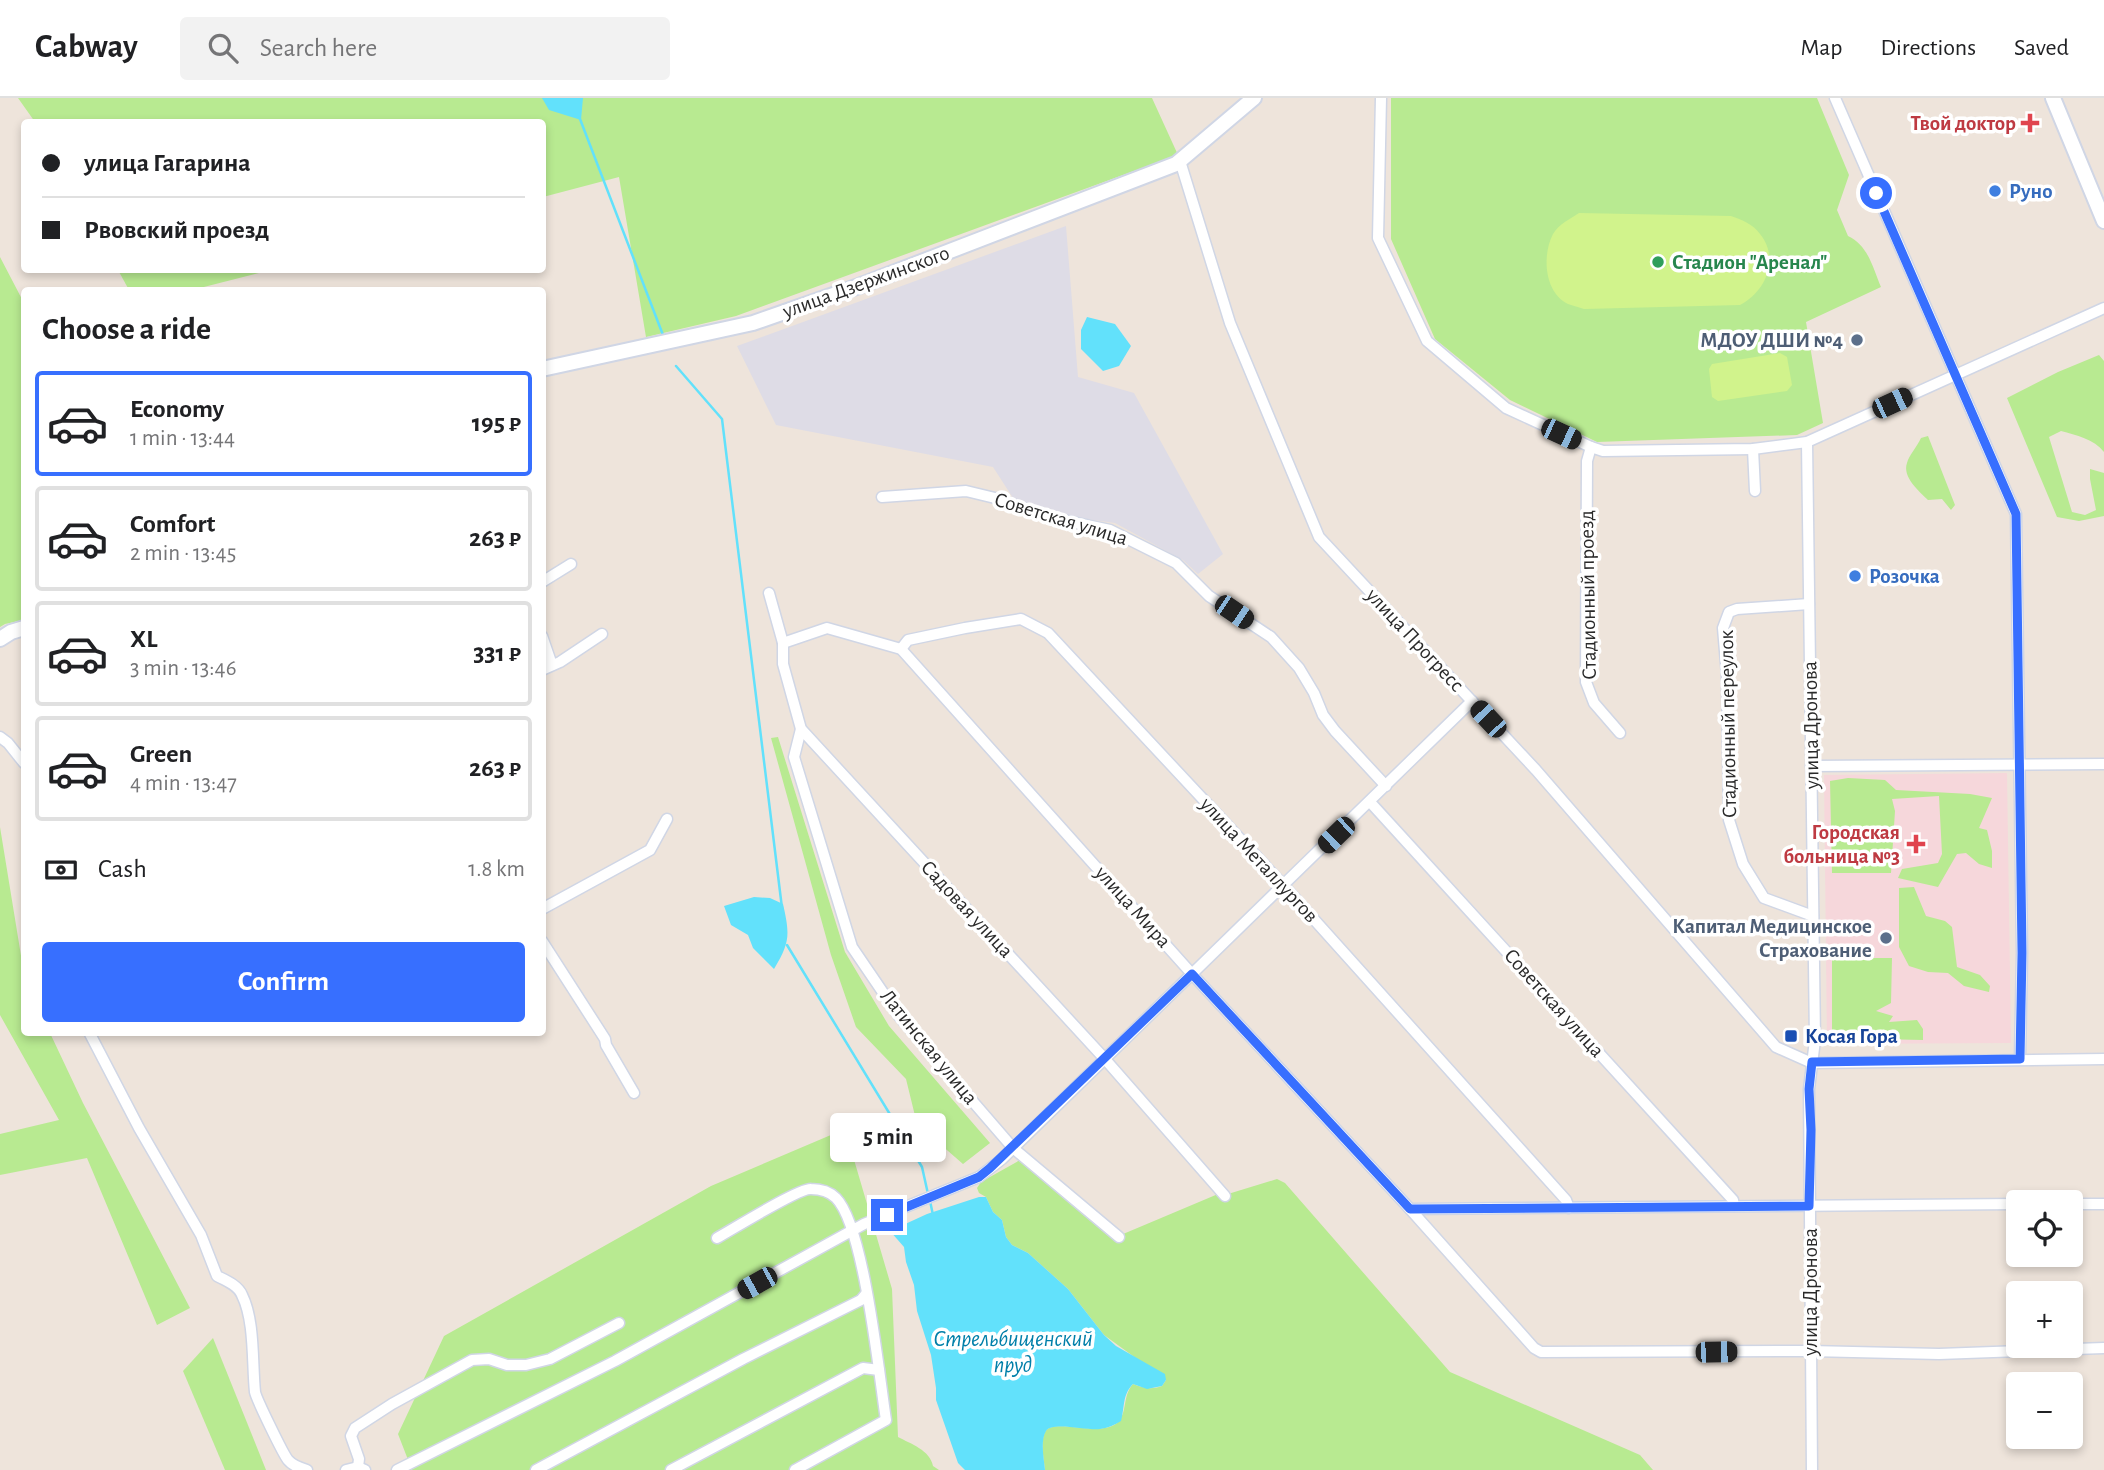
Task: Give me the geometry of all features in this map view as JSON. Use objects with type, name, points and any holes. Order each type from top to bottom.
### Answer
[{"type":"street","name":"улица Дзержинского","points":[[546,368],[773,316],[883,277],[1180,161],[1254,98]]},
{"type":"street","points":[[1381,98],[1378,239],[1427,341],[1506,408],[1603,451],[1753,449],[1807,442],[2104,308]]},
{"type":"street","points":[[1835,98],[2016,514],[2022,953],[2020,1059]]},
{"type":"street","points":[[2053,98],[2104,221]]},
{"type":"street","name":"улица Прогресс","points":[[1180,161],[1230,323],[1320,537],[1536,770],[1776,1047],[1812,1062]]},
{"type":"street","name":"улица Дронова","points":[[1807,442],[1814,1030],[1809,1089],[1812,1470]]},
{"type":"street","name":"Стадионный проезд","points":[[1591,447],[1587,461],[1586,681],[1594,703],[1620,733]]},
{"type":"street","points":[[1753,449],[1755,491]]},
{"type":"street","name":"Советская улица","points":[[882,497],[966,491],[1049,517],[1110,530],[1176,563],[1209,596],[1271,637],[1299,668],[1323,715],[1335,731],[1385,786]]},
{"type":"street","points":[[546,580],[571,564]]},
{"type":"street","name":"Садовая улица","points":[[769,593],[783,643],[783,664],[801,729],[1104,1058],[1224,1196]]},
{"type":"street","name":"Стадионный переулок","points":[[1809,604],[1737,609],[1729,612],[1723,628],[1727,675],[1729,820],[1743,864],[1764,898],[1813,916]]},
{"type":"street","name":"улица Металлургов","points":[[901,649],[908,640],[1021,619],[1048,633],[1284,886],[1566,1200],[1569,1208]]},
{"type":"street","points":[[783,643],[827,628],[901,649]]},
{"type":"street","points":[[0,639],[21,629]]},
{"type":"street","points":[[547,667],[602,634]]},
{"type":"street","name":"улица Мира","points":[[901,649],[1192,974],[1410,1209],[1534,1348],[1541,1352],[1810,1351]]},
{"type":"street","points":[[397,1470],[615,1361],[864,1224],[979,1177],[1013,1149],[1472,701]]},
{"type":"street","name":"Латинская улица","points":[[801,729],[794,757],[852,947],[898,1016],[1013,1149],[1119,1237]]},
{"type":"street","points":[[0,737],[21,759]]},
{"type":"street","points":[[1811,766],[2104,764]]},
{"type":"street","name":"Советская улица","points":[[1370,802],[1733,1200],[1734,1206]]},
{"type":"street","points":[[546,907],[650,850],[667,819]]},
{"type":"street","points":[[546,947],[605,1039],[634,1093]]},
{"type":"street","points":[[91,1036],[139,1128],[201,1235],[217,1276],[242,1293],[255,1374],[255,1395],[282,1453],[290,1463],[307,1470]]},
{"type":"street","points":[[1812,1062],[2104,1059]]},
{"type":"street","points":[[717,1238],[808,1188],[825,1191],[845,1210],[860,1255],[886,1420],[796,1470]]},
{"type":"street","points":[[1410,1209],[2006,1204]]},
{"type":"street","points":[[2083,1204],[2104,1204]]},
{"type":"street","points":[[536,1470],[743,1359],[861,1300],[866,1294]]},
{"type":"street","points":[[346,1470],[361,1469],[351,1436],[355,1428],[447,1373],[472,1360],[489,1359],[507,1365],[526,1365],[550,1359],[619,1323]]},
{"type":"street","points":[[1810,1351],[1939,1353],[2104,1348]]},
{"type":"street","points":[[671,1470],[863,1368],[878,1370]]},
{"type":"shaded area","points":[[1066,226],[1078,377],[1134,393],[1223,554],[1198,574],[1183,560],[1115,523],[1066,516],[1013,498],[993,467],[776,425],[737,346]]},
{"type":"shaded area","name":"Городская больница №3","points":[[2007,773],[2011,1043],[1827,1044],[1824,775]]},
{"type":"green space","points":[[18,98],[1152,98],[1178,155],[736,316],[646,337],[619,177],[546,196],[546,119],[33,119]]},
{"type":"green space","points":[[1391,98],[1817,98],[1849,175],[1837,210],[1848,236],[1860,245],[1869,258],[1881,287],[1806,322],[1823,423],[1797,435],[1597,442],[1510,400],[1435,339],[1391,239]]},
{"type":"green space","name":"Стадион \"Аренал\"","points":[[1579,213],[1731,216],[1754,228],[1766,243],[1769,253],[1767,274],[1757,292],[1740,305],[1584,309],[1570,305],[1560,298],[1550,282],[1547,252],[1555,230]]},
{"type":"green space","points":[[0,257],[21,297],[21,621],[0,627]]},
{"type":"green space","points":[[120,273],[259,273],[204,287],[127,287]]},
{"type":"green space","points":[[1780,353],[1787,357],[1792,385],[1787,391],[1718,401],[1712,397],[1709,369],[1712,364]]},
{"type":"green space","points":[[2099,355],[2104,361],[2104,452],[2090,441],[2061,431],[2049,437],[2072,512],[2085,515],[2096,510],[2090,469],[2104,473],[2104,516],[2079,521],[2057,517],[2007,398]]},
{"type":"green space","points":[[1928,436],[1955,505],[1951,510],[1942,499],[1928,500],[1912,483],[1907,473],[1909,457],[1921,438]]},
{"type":"green space","points":[[778,737],[845,952],[889,1026],[990,1143],[963,1164],[917,1124],[906,1079],[856,1027],[831,955],[771,738]]},
{"type":"green space","points":[[1848,778],[1885,780],[1896,790],[1970,794],[1992,798],[1979,828],[1987,830],[1992,851],[1992,868],[1979,864],[1966,853],[1957,854],[1938,887],[1898,878],[1902,869],[1938,863],[1942,854],[1939,796],[1892,799],[1895,811],[1891,873],[1832,873],[1830,781]]},
{"type":"green space","points":[[0,827],[21,956],[21,1036],[51,1036],[83,1103],[190,1308],[157,1325],[87,1158],[0,1175],[0,1134],[59,1120],[0,1015]]},
{"type":"green space","points":[[1914,887],[1926,916],[1945,921],[1952,927],[1957,967],[1980,975],[1990,986],[1989,992],[1964,986],[1948,973],[1928,972],[1909,966],[1899,947],[1899,888]]},
{"type":"green space","points":[[1832,958],[1892,958],[1891,1003],[1876,1011],[1893,1016],[1889,1022],[1917,1020],[1923,1029],[1923,1040],[1832,1038]]},
{"type":"green space","points":[[845,1129],[892,1289],[898,1437],[924,1452],[939,1470],[412,1470],[398,1434],[444,1336],[711,1186]]},
{"type":"green space","points":[[1020,1160],[1116,1237],[1218,1194],[1228,1194],[1277,1179],[1285,1183],[1450,1372],[1640,1455],[1653,1470],[1045,1470],[1043,1441],[1049,1428],[1109,1427],[1120,1419],[1127,1394],[1133,1384],[1154,1388],[1162,1386],[1166,1380],[1104,1335],[1068,1289],[1028,1253],[1012,1245],[1006,1237],[1002,1220],[993,1212],[986,1197],[979,1193],[977,1188],[981,1182]]},
{"type":"green space","points":[[213,1338],[266,1470],[225,1470],[183,1371]]},
{"type":"water","points":[[542,98],[583,98],[581,120],[549,110]]},
{"type":"water","points":[[1087,317],[1115,324],[1131,346],[1119,366],[1103,371],[1081,349],[1081,330]]},
{"type":"water","points":[[754,897],[770,898],[783,904],[787,938],[774,969],[753,948],[748,935],[731,925],[724,906]]},
{"type":"water","name":"Стрельбищенский пруд","points":[[986,1197],[993,1212],[1002,1220],[1006,1237],[1012,1245],[1028,1253],[1068,1289],[1104,1335],[1116,1346],[1165,1374],[1166,1380],[1162,1386],[1147,1389],[1133,1384],[1129,1388],[1121,1421],[1114,1425],[1100,1429],[1063,1426],[1046,1431],[1043,1440],[1045,1470],[965,1470],[958,1463],[936,1400],[931,1355],[917,1311],[914,1285],[904,1247],[890,1231],[927,1214]]},
{"type":"waterway","points":[[580,119],[663,335]]},
{"type":"waterway","points":[[676,366],[722,419],[782,908]]},
{"type":"waterway","points":[[787,945],[922,1167],[928,1194]]},
{"type":"waterway","points":[[930,1201],[933,1215]]},
{"type":"place","name":"Твой доктор","points":[[2030,123]]},
{"type":"place","name":"Руно","points":[[1995,191]]},
{"type":"place","name":"Стадион \"Аренал\"","points":[[1658,262]]},
{"type":"place","name":"МДОУ ДШИ №4","points":[[1857,340]]},
{"type":"place","name":"Розочка","points":[[1855,576]]},
{"type":"place","name":"Городская больница №3","points":[[1916,844]]},
{"type":"place","name":"Капитал Медицинское Страхование","points":[[1886,938]]},
{"type":"place","name":"Косая Гора","points":[[1791,1036]]},
{"type":"route","points":[[887,1215],[979,1177],[1002,1159],[1192,974],[1410,1209],[1809,1206],[1809,1089],[1812,1062],[2020,1059],[2022,953],[2016,514],[1876,193]]}]
